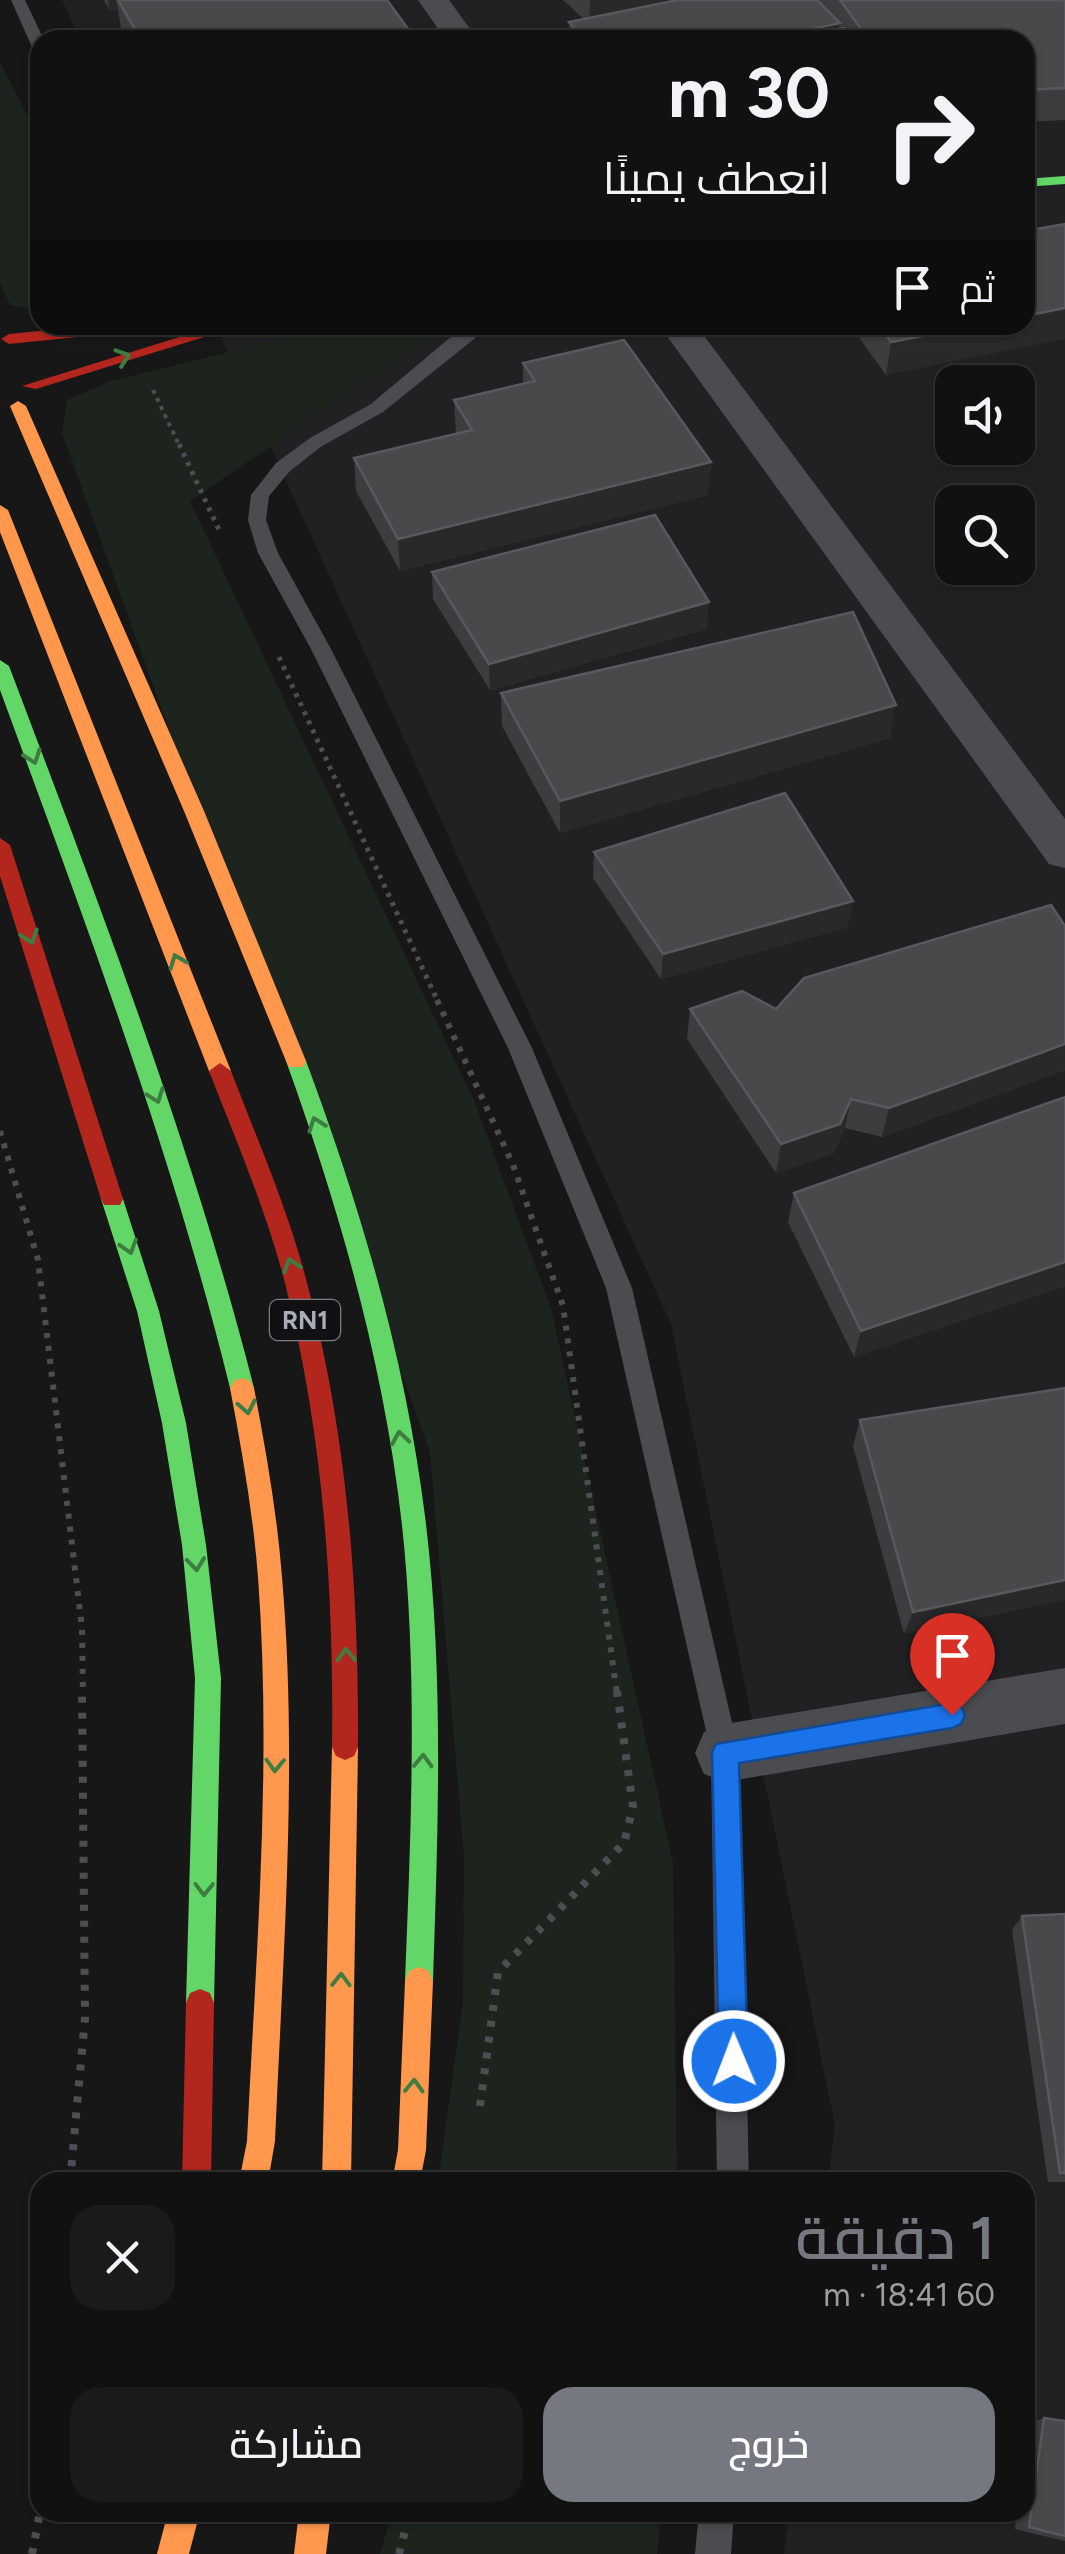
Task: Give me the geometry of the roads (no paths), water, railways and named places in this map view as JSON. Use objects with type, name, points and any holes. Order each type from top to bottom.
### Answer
[{"type":"main road","points":[[1035,182],[1065,180]]},
{"type":"main road","points":[[4,337],[30,335]]},
{"type":"main road","points":[[16,404],[136,352],[198,335]]},
{"type":"main road","points":[[4,337],[28,360],[16,404],[251,942],[361,1258],[390,1378],[412,1508],[426,1652],[412,2150],[408,2172]]},
{"type":"main road","name":"RN1","points":[[0,510],[258,1169],[294,1275],[322,1392],[340,1520],[347,1661],[336,2172]]},
{"type":"main road","name":"RN1","points":[[0,666],[190,1188],[222,1293],[248,1407],[267,1532],[279,1669],[261,2141],[256,2172]]},
{"type":"main road","points":[[0,845],[148,1311],[174,1423],[194,1545],[208,1678],[196,2172]]},
{"type":"main road","points":[[173,2554],[181,2522]]},
{"type":"main road","points":[[312,2547],[316,2522]]},
{"type":"street","points":[[433,0],[455,30]]},
{"type":"street","points":[[684,335],[1065,852]]},
{"type":"street","points":[[726,1752],[1065,1696]]},
{"type":"lane","points":[[18,0],[32,30]]},
{"type":"lane","points":[[468,335],[377,408],[316,442],[283,467],[260,495],[257,520],[268,554],[321,649],[520,1048],[620,1288],[726,1752],[733,2172]]},
{"type":"lane","points":[[713,2554],[717,2522]]}]
